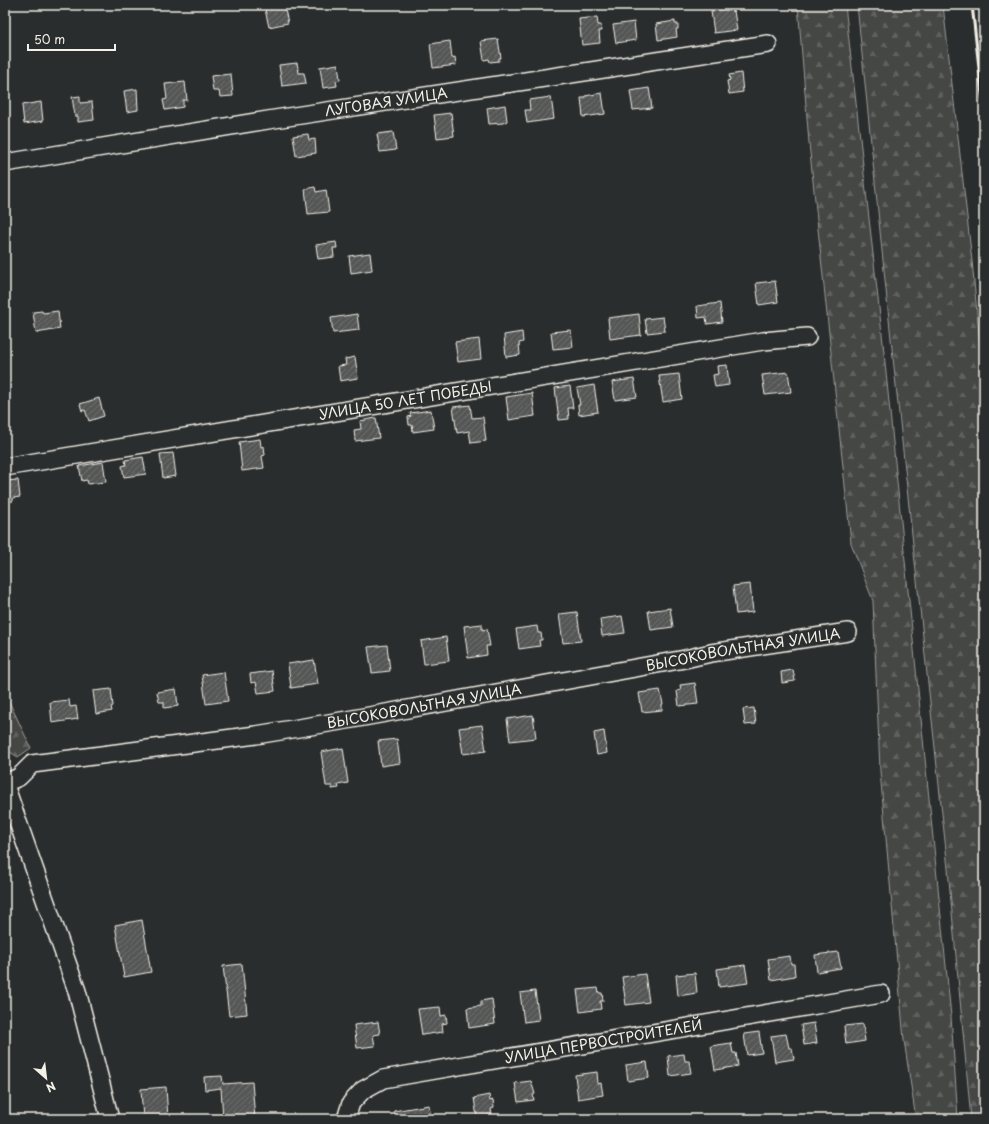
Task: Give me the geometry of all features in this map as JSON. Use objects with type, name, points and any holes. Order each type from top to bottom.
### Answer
[{"type":"street","name":"ЛУГОВАЯ УЛИЦА","points":[[5,163],[268,120],[768,44]]},
{"type":"street","name":"УЛИЦА 50 ЛЕТ ПОБЕДЫ","points":[[5,467],[762,341],[807,337]]},
{"type":"street","name":"ВЫСОКОВОЛЬТНАЯ УЛИЦА","points":[[5,784],[19,777],[32,764],[256,735],[347,720],[711,653],[848,632]]},
{"type":"street","points":[[5,784],[77,991],[110,1119]]},
{"type":"street","name":"УЛИЦА ПЕРВОСТРОИТЕЛЕЙ","points":[[346,1119],[351,1103],[363,1090],[383,1079],[881,994]]},
{"type":"green space","points":[[798,5],[845,5],[883,343],[951,1016],[958,1119],[916,1119],[904,1040],[880,771],[873,601],[851,543],[809,143]]},
{"type":"green space","points":[[857,5],[943,5],[972,261],[984,386],[984,1119],[971,1119],[948,869]]},
{"type":"green space","points":[[5,693],[31,748],[18,757],[10,752],[5,742]]},
{"type":"building","points":[[264,5],[284,5],[288,23],[269,27]]},
{"type":"building","points":[[731,8],[732,12],[734,11],[737,30],[714,33],[711,11]]},
{"type":"building","points":[[597,17],[598,25],[601,25],[602,31],[599,31],[600,43],[582,45],[579,19]]},
{"type":"building","points":[[675,21],[675,24],[678,24],[678,29],[676,29],[677,37],[658,40],[656,24]]},
{"type":"building","points":[[634,22],[636,40],[616,43],[613,25]]},
{"type":"building","points":[[498,39],[501,58],[499,58],[499,61],[490,62],[489,59],[484,60],[481,41]]},
{"type":"building","points":[[450,41],[452,58],[455,57],[456,65],[433,68],[430,44]]},
{"type":"building","points":[[297,63],[299,73],[304,73],[306,83],[282,86],[279,65]]},
{"type":"building","points":[[338,64],[340,80],[336,81],[337,86],[323,88],[320,67]]},
{"type":"building","points":[[741,73],[743,92],[729,94],[727,81],[730,80],[729,75]]},
{"type":"building","points":[[231,74],[233,96],[220,97],[219,91],[213,91],[211,76]]},
{"type":"building","points":[[185,82],[187,100],[183,100],[183,107],[165,110],[163,100],[167,99],[165,84]]},
{"type":"building","points":[[649,88],[652,108],[633,110],[630,91]]},
{"type":"building","points":[[137,89],[138,110],[127,112],[124,91]]},
{"type":"building","points":[[602,93],[605,114],[583,117],[581,98]]},
{"type":"building","points":[[80,96],[80,103],[92,102],[94,120],[78,122],[78,116],[75,116],[72,97]]},
{"type":"building","points":[[551,97],[554,119],[527,123],[525,110],[530,110],[529,100]]},
{"type":"building","points":[[41,102],[43,121],[24,124],[22,105]]},
{"type":"building","points":[[505,105],[507,121],[503,123],[489,124],[487,108]]},
{"type":"building","points":[[451,113],[454,136],[437,138],[434,115]]},
{"type":"building","points":[[393,132],[396,150],[380,152],[377,134]]},
{"type":"building","points":[[308,134],[309,140],[315,139],[316,153],[296,156],[293,136]]},
{"type":"building","points":[[315,187],[316,192],[326,190],[329,212],[308,214],[305,189]]},
{"type":"building","points":[[336,242],[337,248],[333,248],[334,257],[318,259],[316,245]]},
{"type":"building","points":[[370,253],[372,270],[351,273],[349,256]]},
{"type":"building","points":[[775,281],[778,302],[759,305],[756,283]]},
{"type":"building","points":[[720,303],[722,322],[707,324],[706,317],[698,318],[697,306]]},
{"type":"building","points":[[42,311],[43,313],[58,311],[60,329],[36,333],[33,312]]},
{"type":"building","points":[[357,314],[359,330],[333,333],[331,318]]},
{"type":"building","points":[[639,314],[641,335],[610,339],[608,318]]},
{"type":"building","points":[[663,317],[665,331],[647,333],[645,319]]},
{"type":"building","points":[[571,330],[573,347],[553,349],[551,332]]},
{"type":"building","points":[[522,332],[523,342],[519,343],[520,355],[506,357],[504,335]]},
{"type":"building","points":[[479,339],[481,359],[458,362],[455,342]]},
{"type":"building","points":[[355,357],[358,378],[340,381],[338,366],[346,365],[345,359]]},
{"type":"building","points":[[727,365],[729,385],[715,387],[713,375],[718,374],[717,366]]},
{"type":"building","points":[[788,372],[791,392],[765,395],[762,375]]},
{"type":"building","points":[[679,374],[682,399],[663,402],[659,376]]},
{"type":"building","points":[[634,379],[637,397],[615,400],[612,382]]},
{"type":"building","points":[[594,385],[598,412],[579,415],[578,405],[580,405],[577,388]]},
{"type":"building","points":[[570,386],[573,408],[568,408],[569,419],[559,420],[555,388]]},
{"type":"building","points":[[532,393],[535,416],[509,420],[506,397]]},
{"type":"building","points":[[99,398],[104,416],[89,421],[85,410],[82,411],[80,404]]},
{"type":"building","points":[[470,405],[472,418],[483,417],[486,441],[471,443],[469,431],[457,433],[453,407]]},
{"type":"building","points":[[431,410],[434,429],[413,432],[412,425],[409,425],[408,417],[411,416],[410,413]]},
{"type":"building","points":[[376,418],[379,438],[355,441],[354,430],[361,429],[360,421]]},
{"type":"building","points":[[260,439],[261,447],[264,446],[265,455],[262,456],[264,468],[242,471],[239,442]]},
{"type":"building","points":[[173,453],[176,476],[163,478],[160,454]]},
{"type":"building","points":[[143,457],[146,474],[124,477],[122,466],[126,465],[125,460]]},
{"type":"building","points":[[103,462],[106,482],[88,484],[87,480],[82,481],[79,466]]},
{"type":"building","points":[[18,480],[20,497],[13,498],[13,501],[5,502],[5,481]]},
{"type":"building","points":[[750,584],[753,612],[736,614],[733,586]]},
{"type":"building","points":[[670,608],[673,627],[651,630],[648,611]]},
{"type":"building","points":[[577,612],[581,641],[563,643],[559,614]]},
{"type":"building","points":[[622,616],[625,633],[602,636],[600,619]]},
{"type":"building","points":[[482,624],[482,630],[487,629],[490,646],[486,646],[487,655],[468,658],[464,626]]},
{"type":"building","points":[[537,626],[538,633],[541,633],[542,640],[539,640],[540,646],[519,649],[516,629]]},
{"type":"building","points":[[446,637],[449,661],[424,664],[421,641]]},
{"type":"building","points":[[387,645],[390,671],[372,673],[368,647]]},
{"type":"building","points":[[314,660],[318,684],[291,688],[288,664]]},
{"type":"building","points":[[793,670],[795,681],[782,683],[781,672]]},
{"type":"building","points":[[272,671],[275,691],[258,693],[256,682],[251,683],[250,674]]},
{"type":"building","points":[[224,672],[228,701],[206,704],[202,675]]},
{"type":"building","points":[[695,683],[698,704],[679,706],[677,691],[681,690],[680,685]]},
{"type":"building","points":[[111,689],[113,706],[111,707],[112,711],[96,714],[93,691]]},
{"type":"building","points":[[176,689],[178,706],[164,708],[164,702],[159,702],[157,692]]},
{"type":"building","points":[[660,690],[663,704],[662,710],[642,712],[639,693]]},
{"type":"building","points":[[69,700],[70,707],[76,706],[78,719],[52,723],[50,702]]},
{"type":"building","points":[[754,708],[756,724],[745,725],[743,709]]},
{"type":"building","points":[[533,715],[536,738],[510,741],[507,719]]},
{"type":"building","points":[[482,725],[486,751],[463,754],[459,728]]},
{"type":"building","points":[[604,731],[607,753],[597,755],[594,733]]},
{"type":"building","points":[[397,739],[400,763],[381,766],[378,741]]},
{"type":"building","points":[[343,748],[348,783],[338,785],[339,788],[332,789],[332,786],[326,786],[321,752]]},
{"type":"building","points":[[142,920],[151,972],[124,977],[115,925]]},
{"type":"building","points":[[838,952],[841,968],[817,972],[815,955]]},
{"type":"building","points":[[790,956],[791,964],[794,964],[795,976],[771,980],[768,959]]},
{"type":"building","points":[[242,964],[247,1014],[229,1016],[223,966]]},
{"type":"building","points":[[745,965],[748,983],[719,987],[717,969]]},
{"type":"building","points":[[695,973],[697,993],[678,996],[676,975]]},
{"type":"building","points":[[645,974],[649,1002],[626,1005],[622,977]]},
{"type":"building","points":[[598,988],[599,993],[602,993],[603,1001],[600,1001],[601,1009],[580,1012],[577,990]]},
{"type":"building","points":[[535,991],[539,1020],[524,1022],[520,993]]},
{"type":"building","points":[[492,999],[495,1024],[469,1028],[467,1008],[481,1006],[481,1001]]},
{"type":"building","points":[[440,1007],[441,1016],[446,1015],[447,1023],[442,1024],[443,1032],[422,1035],[418,1009]]},
{"type":"building","points":[[378,1022],[380,1034],[373,1035],[375,1046],[357,1048],[354,1025]]},
{"type":"building","points":[[814,1023],[817,1043],[804,1045],[801,1025]]},
{"type":"building","points":[[863,1024],[865,1041],[846,1044],[844,1026]]},
{"type":"building","points":[[759,1032],[762,1053],[747,1055],[744,1034]]},
{"type":"building","points":[[786,1034],[789,1048],[792,1048],[794,1059],[775,1062],[771,1036]]},
{"type":"building","points":[[731,1043],[733,1053],[736,1053],[738,1066],[715,1070],[711,1046]]},
{"type":"building","points":[[684,1054],[685,1061],[689,1061],[691,1073],[670,1076],[668,1056]]},
{"type":"building","points":[[647,1062],[649,1078],[628,1081],[626,1065]]},
{"type":"building","points":[[597,1072],[598,1084],[601,1083],[603,1095],[578,1099],[575,1075]]},
{"type":"building","points":[[222,1076],[223,1084],[252,1082],[255,1119],[223,1119],[221,1088],[205,1090],[204,1077]]},
{"type":"building","points":[[531,1081],[535,1094],[533,1095],[534,1100],[518,1102],[515,1083]]},
{"type":"building","points":[[166,1087],[168,1119],[143,1119],[141,1089]]},
{"type":"building","points":[[489,1095],[490,1101],[493,1100],[494,1108],[491,1109],[492,1115],[477,1117],[474,1098]]},
{"type":"building","points":[[429,1105],[431,1119],[396,1119],[394,1111]]},
{"type":"railway","points":[[972,5],[984,112]]},
{"type":"railway","points":[[981,5],[984,33]]}]
